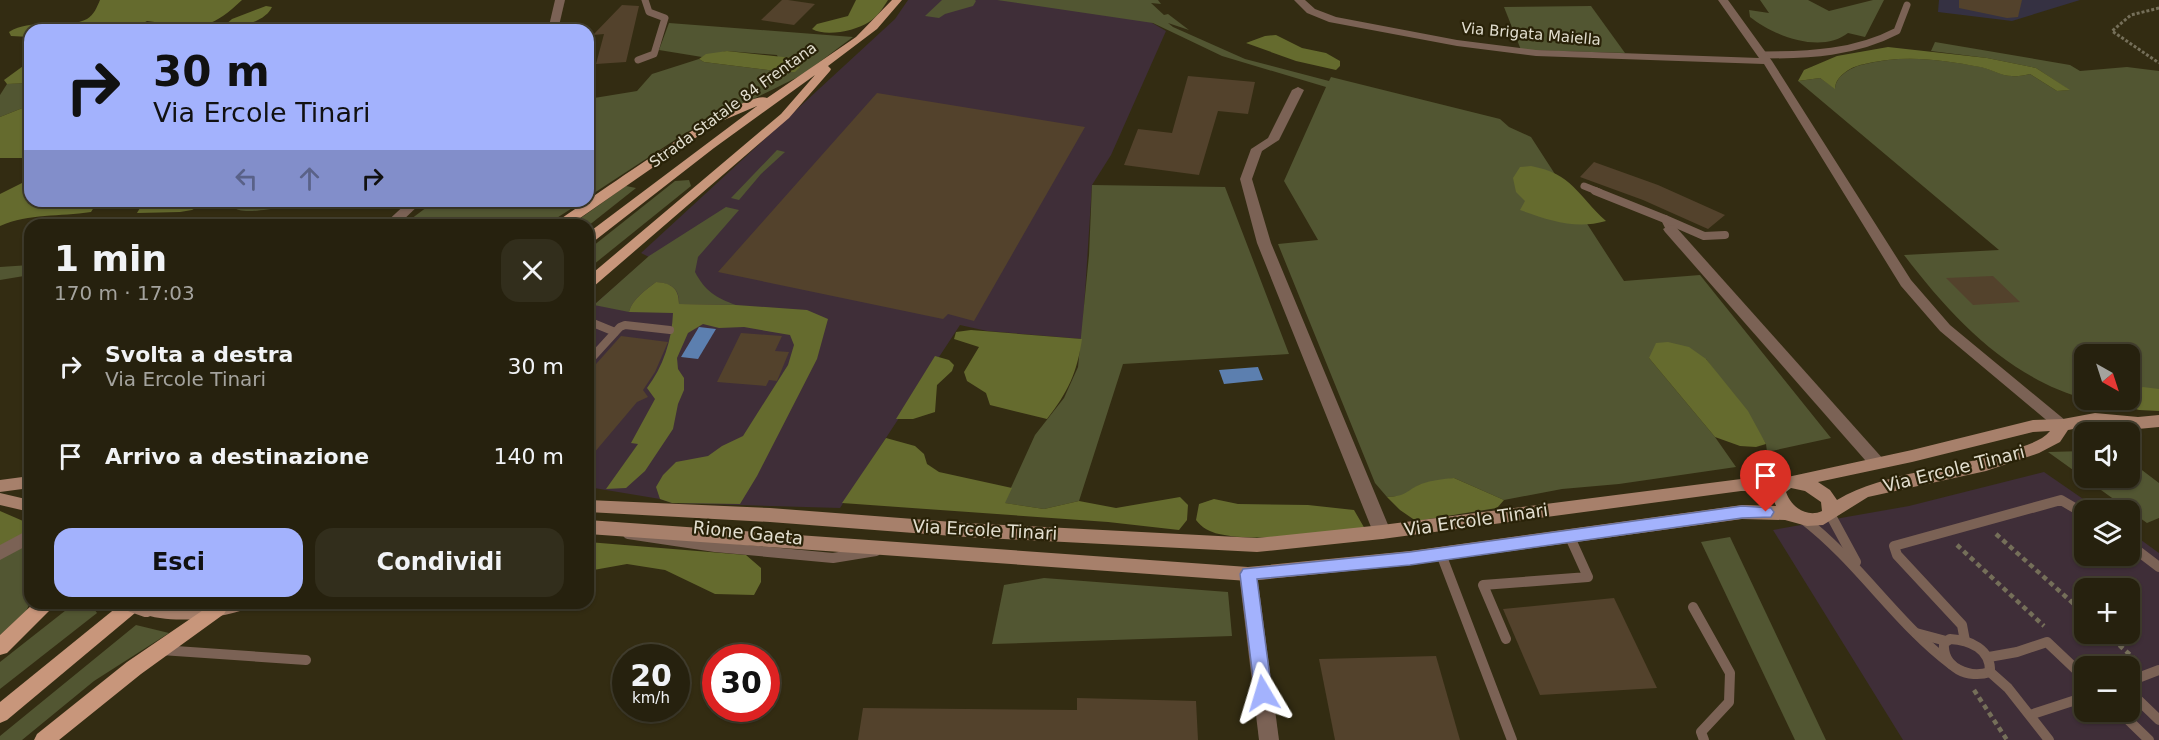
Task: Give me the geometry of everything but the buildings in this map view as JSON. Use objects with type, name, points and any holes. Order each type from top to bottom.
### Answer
[{"type":"main road","name":"Strada Statale 84 Frentana","points":[[594,234],[669,174],[840,53],[886,16],[897,0]]},
{"type":"main road","points":[[594,279],[785,116],[840,53]]},
{"type":"main road","points":[[594,202],[713,121],[790,87]]},
{"type":"main road","points":[[570,219],[587,207]]},
{"type":"main road","points":[[2,645],[40,609]]},
{"type":"main road","points":[[0,714],[133,609]]},
{"type":"main road","points":[[44,740],[160,650],[218,609]]},
{"type":"street","points":[[554,24],[560,0]]},
{"type":"street","name":"Via Brigata Maiella","points":[[1299,0],[1311,11],[1333,20],[1468,44],[1536,53],[1765,58]]},
{"type":"street","points":[[1723,0],[1765,58],[1905,283],[1945,328],[2063,425],[2095,419],[2138,423],[2159,421]]},
{"type":"street","name":"Via Ercole Tinari","points":[[1298,90],[1274,140],[1257,149],[1246,179],[1264,243],[1382,532]]},
{"type":"street","points":[[397,219],[410,207]]},
{"type":"street","name":"Via Ercole Tinari","points":[[1668,224],[1878,464]]},
{"type":"street","name":"Via Ercole Tinari","points":[[594,506],[770,515],[966,530],[1257,545],[1382,532],[1741,485],[1787,483],[1878,464],[2033,426],[2063,425]]},
{"type":"street","name":"Via Ercole Tinari","points":[[597,528],[1248,574],[1441,554],[1742,512],[1785,513],[1819,520],[1864,492],[1986,465],[2033,449],[2054,438],[2063,425]]},
{"type":"street","points":[[0,486],[24,483]]},
{"type":"street","points":[[1800,517],[1787,509],[1778,496],[1779,489],[1787,483],[1804,484],[1819,490],[1829,501],[1831,513]]},
{"type":"street","points":[[0,499],[24,505]]},
{"type":"street","points":[[0,553],[24,539]]},
{"type":"street","points":[[1248,574],[1269,740]]},
{"type":"street","points":[[158,609],[179,613],[218,609]]},
{"type":"lane","points":[[638,60],[654,54],[665,18],[649,12],[645,0]]},
{"type":"lane","points":[[1765,58],[1874,43],[1897,31],[1907,5]]},
{"type":"lane","points":[[1584,186],[1668,224],[1704,236],[1725,234]]},
{"type":"lane","points":[[594,324],[615,332]]},
{"type":"lane","points":[[594,355],[615,332],[626,325],[670,330]]},
{"type":"lane","points":[[1965,641],[1962,625],[1897,555],[1894,546],[2061,500],[2074,508]]},
{"type":"lane","points":[[1831,513],[1861,572]]},
{"type":"lane","points":[[1800,517],[1824,534],[1914,632],[1939,656],[1974,676],[1990,672],[1992,666],[1989,657],[1981,649],[1965,641],[1950,639],[1946,641],[1914,632]]},
{"type":"lane","points":[[1506,639],[1483,585],[1588,577],[1569,535]]},
{"type":"lane","points":[[2140,553],[2159,567]]},
{"type":"lane","points":[[1441,554],[1512,740]]},
{"type":"lane","points":[[1693,608],[1730,673],[1729,702],[1701,732],[1704,740]]},
{"type":"lane","points":[[1946,641],[1942,649],[1945,657],[1957,668]]},
{"type":"lane","points":[[1989,657],[2017,652],[2047,642],[2074,668]]},
{"type":"lane","points":[[160,650],[306,660]]},
{"type":"lane","points":[[1990,672],[2008,688],[2049,740]]},
{"type":"lane","points":[[2140,677],[2155,672]]},
{"type":"lane","points":[[2030,715],[2074,701]]},
{"type":"lane","points":[[2140,702],[2159,720]]},
{"type":"lane","points":[[2130,722],[2149,740]]},
{"type":"path","points":[[2159,8],[2131,15],[2112,31],[2159,63]]},
{"type":"path","points":[[1982,522],[2074,604]]},
{"type":"path","points":[[1944,532],[2050,632]]},
{"type":"path","points":[[2120,644],[2155,672]]},
{"type":"path","points":[[1957,668],[2007,740]]},
{"type":"shaded area","points":[[908,0],[1019,0],[1142,17],[1166,31],[1111,155],[1092,185],[1082,339],[987,331],[960,325],[840,508],[672,503],[594,488],[594,305],[649,257],[641,253],[895,19]]},
{"type":"shaded area","points":[[1939,0],[2080,0],[2012,21],[1938,12]]},
{"type":"shaded area","points":[[2044,472],[2085,500],[2074,500],[2074,566],[2140,566],[2140,539],[2159,553],[2159,740],[1903,740],[1773,530],[1909,506]]},
{"type":"green space","points":[[100,0],[242,0],[223,16],[208,24],[170,24],[147,21],[142,24],[69,24],[87,19],[95,11]]},
{"type":"green space","points":[[856,0],[888,0],[875,18],[856,28],[832,33],[812,29],[817,24],[848,16]]},
{"type":"green space","points":[[942,0],[976,1],[973,6],[939,18],[925,16]]},
{"type":"green space","points":[[997,0],[1158,0],[1161,4],[1151,3],[1164,15],[1168,14],[1189,30],[1168,23],[1173,27],[1245,59],[1329,81],[1331,77],[1500,119],[1509,127],[1531,137],[1624,281],[1700,275],[1831,438],[1767,452],[1766,444],[1759,433],[1706,359],[1649,358],[1715,437],[1736,467],[1619,484],[1562,489],[1504,500],[1454,478],[1419,485],[1403,496],[1387,497],[1375,483],[1278,244],[1318,240],[1284,181],[1326,87],[1222,56],[1153,23]]},
{"type":"green space","points":[[1760,0],[1808,0],[1829,11],[1873,0],[1884,0],[1865,37],[1848,33],[1825,42],[1811,42],[1784,36],[1750,17],[1749,10],[1769,13]]},
{"type":"green space","points":[[266,6],[272,7],[259,20],[248,24],[226,24],[232,19]]},
{"type":"green space","points":[[1591,6],[1625,53],[1521,50],[1504,7]]},
{"type":"green space","points":[[669,23],[853,37],[802,75],[687,132],[594,193],[594,98],[637,91],[652,74],[699,59],[704,62],[784,72],[777,55],[727,51],[702,57],[659,50]]},
{"type":"green space","points":[[24,26],[24,37],[11,36],[9,32]]},
{"type":"green space","points":[[1276,35],[1302,48],[1326,53],[1340,61],[1340,66],[1336,70],[1296,61],[1246,43],[1265,36]]},
{"type":"green space","points":[[1935,42],[2070,65],[2080,71],[2127,67],[2159,71],[2159,407],[2140,406],[2140,344],[2074,344],[2074,395],[2045,384],[2013,365],[1983,342],[1955,315],[1904,255],[1999,250],[1798,81],[1820,78],[1835,88],[1841,76],[1857,66],[1891,60],[1921,59],[1981,67],[2008,76],[2030,74],[2057,91],[2069,90],[2036,68],[1987,58],[1931,51]]},
{"type":"green space","points":[[1888,47],[1987,58],[2036,68],[2070,90],[2057,91],[2030,74],[2008,76],[1980,67],[1920,59],[1890,60],[1856,66],[1840,77],[1835,89],[1820,78],[1798,81],[1804,70],[1837,56]]},
{"type":"green space","points":[[727,51],[793,58],[800,67],[795,72],[784,72],[704,62],[699,59],[706,54]]},
{"type":"green space","points":[[24,65],[24,83],[7,84],[4,80]]},
{"type":"green space","points":[[24,83],[24,107],[0,117],[0,95],[7,84]]},
{"type":"green space","points":[[24,107],[24,158],[0,158],[0,117]]},
{"type":"green space","points":[[777,150],[785,152],[761,174],[739,200],[731,198]]},
{"type":"green space","points":[[1531,166],[1556,174],[1566,180],[1606,221],[1595,224],[1573,224],[1520,210],[1525,201],[1516,192],[1513,178],[1520,167]]},
{"type":"green space","points":[[689,180],[691,186],[594,264],[594,245],[675,181]]},
{"type":"green space","points":[[24,182],[24,207],[94,207],[91,212],[34,217],[0,226],[0,194]]},
{"type":"green space","points":[[1092,185],[1225,187],[1289,354],[1123,364],[1079,501],[1044,509],[1004,503],[1035,435],[1064,398],[1078,367],[1089,255]]},
{"type":"green space","points":[[626,186],[636,188],[594,221],[594,219],[579,219]]},
{"type":"green space","points":[[140,207],[197,207],[180,212],[137,213]]},
{"type":"green space","points":[[234,207],[280,207],[253,211]]},
{"type":"green space","points":[[427,207],[574,207],[555,219],[411,219]]},
{"type":"green space","points":[[726,207],[739,210],[698,257],[695,272],[712,293],[736,305],[679,304],[678,294],[673,287],[656,282],[636,299],[629,312],[594,305],[649,256]]},
{"type":"green space","points":[[24,265],[24,276],[0,280],[0,267]]},
{"type":"green space","points":[[656,282],[673,287],[678,294],[679,304],[807,310],[828,319],[817,359],[757,476],[740,504],[672,503],[660,499],[656,487],[663,475],[676,462],[708,456],[743,436],[788,365],[794,345],[790,335],[744,327],[719,328],[703,324],[688,333],[677,358],[678,369],[684,378],[684,390],[678,404],[673,429],[645,471],[626,488],[606,489],[638,444],[631,443],[655,399],[647,388],[658,371],[669,343],[673,313],[629,312],[636,299]]},
{"type":"green space","points":[[971,330],[1082,339],[1070,382],[1061,400],[1047,419],[990,405],[986,393],[967,381],[964,372],[979,347],[954,339],[956,332]]},
{"type":"green space","points":[[1668,342],[1689,347],[1706,359],[1748,411],[1766,444],[1756,447],[1740,446],[1715,437],[1649,358],[1656,343]]},
{"type":"green space","points":[[935,356],[949,360],[954,365],[952,371],[937,385],[935,412],[913,419],[896,419]]},
{"type":"green space","points":[[2140,388],[2159,389],[2159,411],[2139,410]]},
{"type":"green space","points":[[886,438],[915,446],[924,454],[927,464],[939,472],[1012,488],[1005,503],[1044,509],[1079,501],[1116,508],[1180,497],[1188,505],[1187,520],[1179,530],[1108,522],[842,503]]},
{"type":"green space","points":[[2074,451],[2074,471],[2048,452]]},
{"type":"green space","points":[[2140,469],[2159,483],[2159,518],[2147,523],[2140,518],[2140,500],[2115,500],[2098,488],[2140,488]]},
{"type":"green space","points":[[1454,478],[1504,500],[1497,508],[1416,521],[1387,497],[1403,494],[1425,483]]},
{"type":"green space","points":[[1214,499],[1238,504],[1308,505],[1354,510],[1365,529],[1271,537],[1219,534],[1206,529],[1196,520],[1199,504]]},
{"type":"green space","points":[[0,511],[24,521],[24,533],[0,546]]},
{"type":"green space","points":[[1730,537],[1826,740],[1795,740],[1701,542]]},
{"type":"green space","points":[[594,542],[746,555],[761,568],[761,582],[754,595],[715,594],[665,570],[627,564],[594,570]]},
{"type":"green space","points":[[24,545],[24,609],[27,609],[0,635],[0,557]]},
{"type":"green space","points":[[1044,578],[1228,592],[1232,636],[992,644],[1004,585]]},
{"type":"green space","points":[[67,609],[94,609],[97,613],[0,689],[0,662]]},
{"type":"green space","points":[[136,625],[169,633],[94,681],[22,740],[0,740],[0,736]]},
{"type":"water","points":[[699,327],[716,329],[698,359],[681,357]]},
{"type":"water","points":[[1258,367],[1263,380],[1224,384],[1219,370]]},
{"type":"route","points":[[1263,693],[1248,574],[1410,558],[1742,512],[1766,512]]}]
